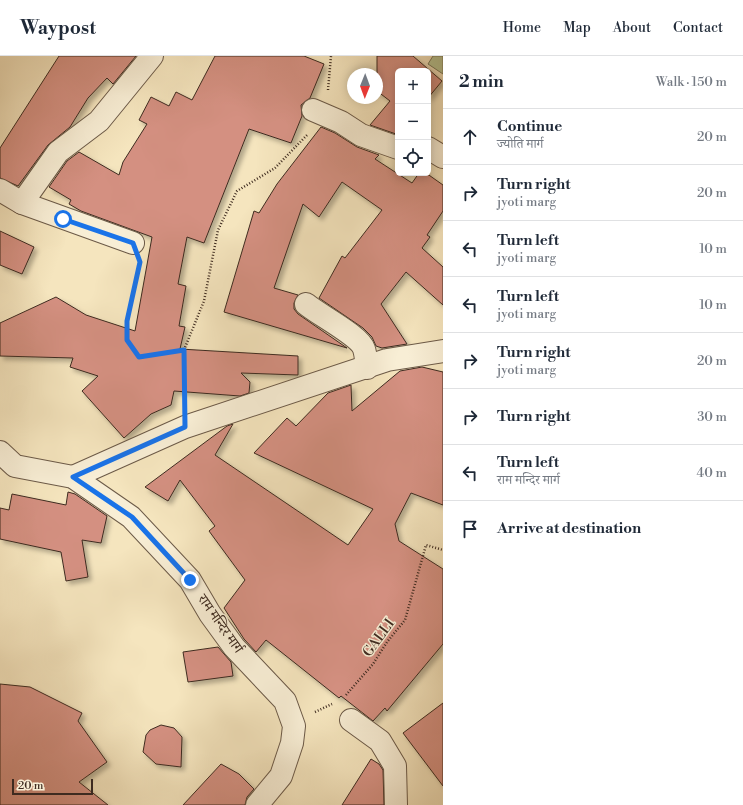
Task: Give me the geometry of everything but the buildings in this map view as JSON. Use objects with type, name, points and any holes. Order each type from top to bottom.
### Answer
[{"type":"street","points":[[22,203],[58,152],[99,121],[152,56]]},
{"type":"street","points":[[313,110],[341,122],[361,135],[395,147]]},
{"type":"street","points":[[431,150],[443,156]]},
{"type":"street","points":[[0,190],[22,203],[133,243]]},
{"type":"street","points":[[306,304],[318,314],[345,330],[364,348],[367,368]]},
{"type":"street","points":[[73,477],[185,427],[367,368],[387,360],[443,352]]},
{"type":"street","name":"राम मन्दिर मार्ग","points":[[0,452],[15,466],[73,477],[132,517],[190,580],[210,614],[234,647],[285,701],[294,726],[292,743],[281,776],[257,805]]},
{"type":"street","points":[[351,720],[380,741],[395,766],[397,775],[396,805]]},
{"type":"path","points":[[185,427],[184,350],[204,301],[218,230],[237,192],[275,168],[310,132],[313,110],[328,94],[331,56]]},
{"type":"path","points":[[133,243],[140,262],[127,321],[127,340],[139,357],[184,350]]},
{"type":"path","name":"GALLI","points":[[345,696],[373,664],[387,642],[405,620],[426,544],[443,550]]},
{"type":"path","points":[[294,726],[324,707],[334,703]]},
{"type":"green space","points":[[433,56],[443,56],[443,74],[428,64]]},
{"type":"route","points":[[63,219],[133,243],[140,262],[127,321],[127,340],[139,357],[184,350],[185,427],[73,477],[132,517],[190,580]]}]
